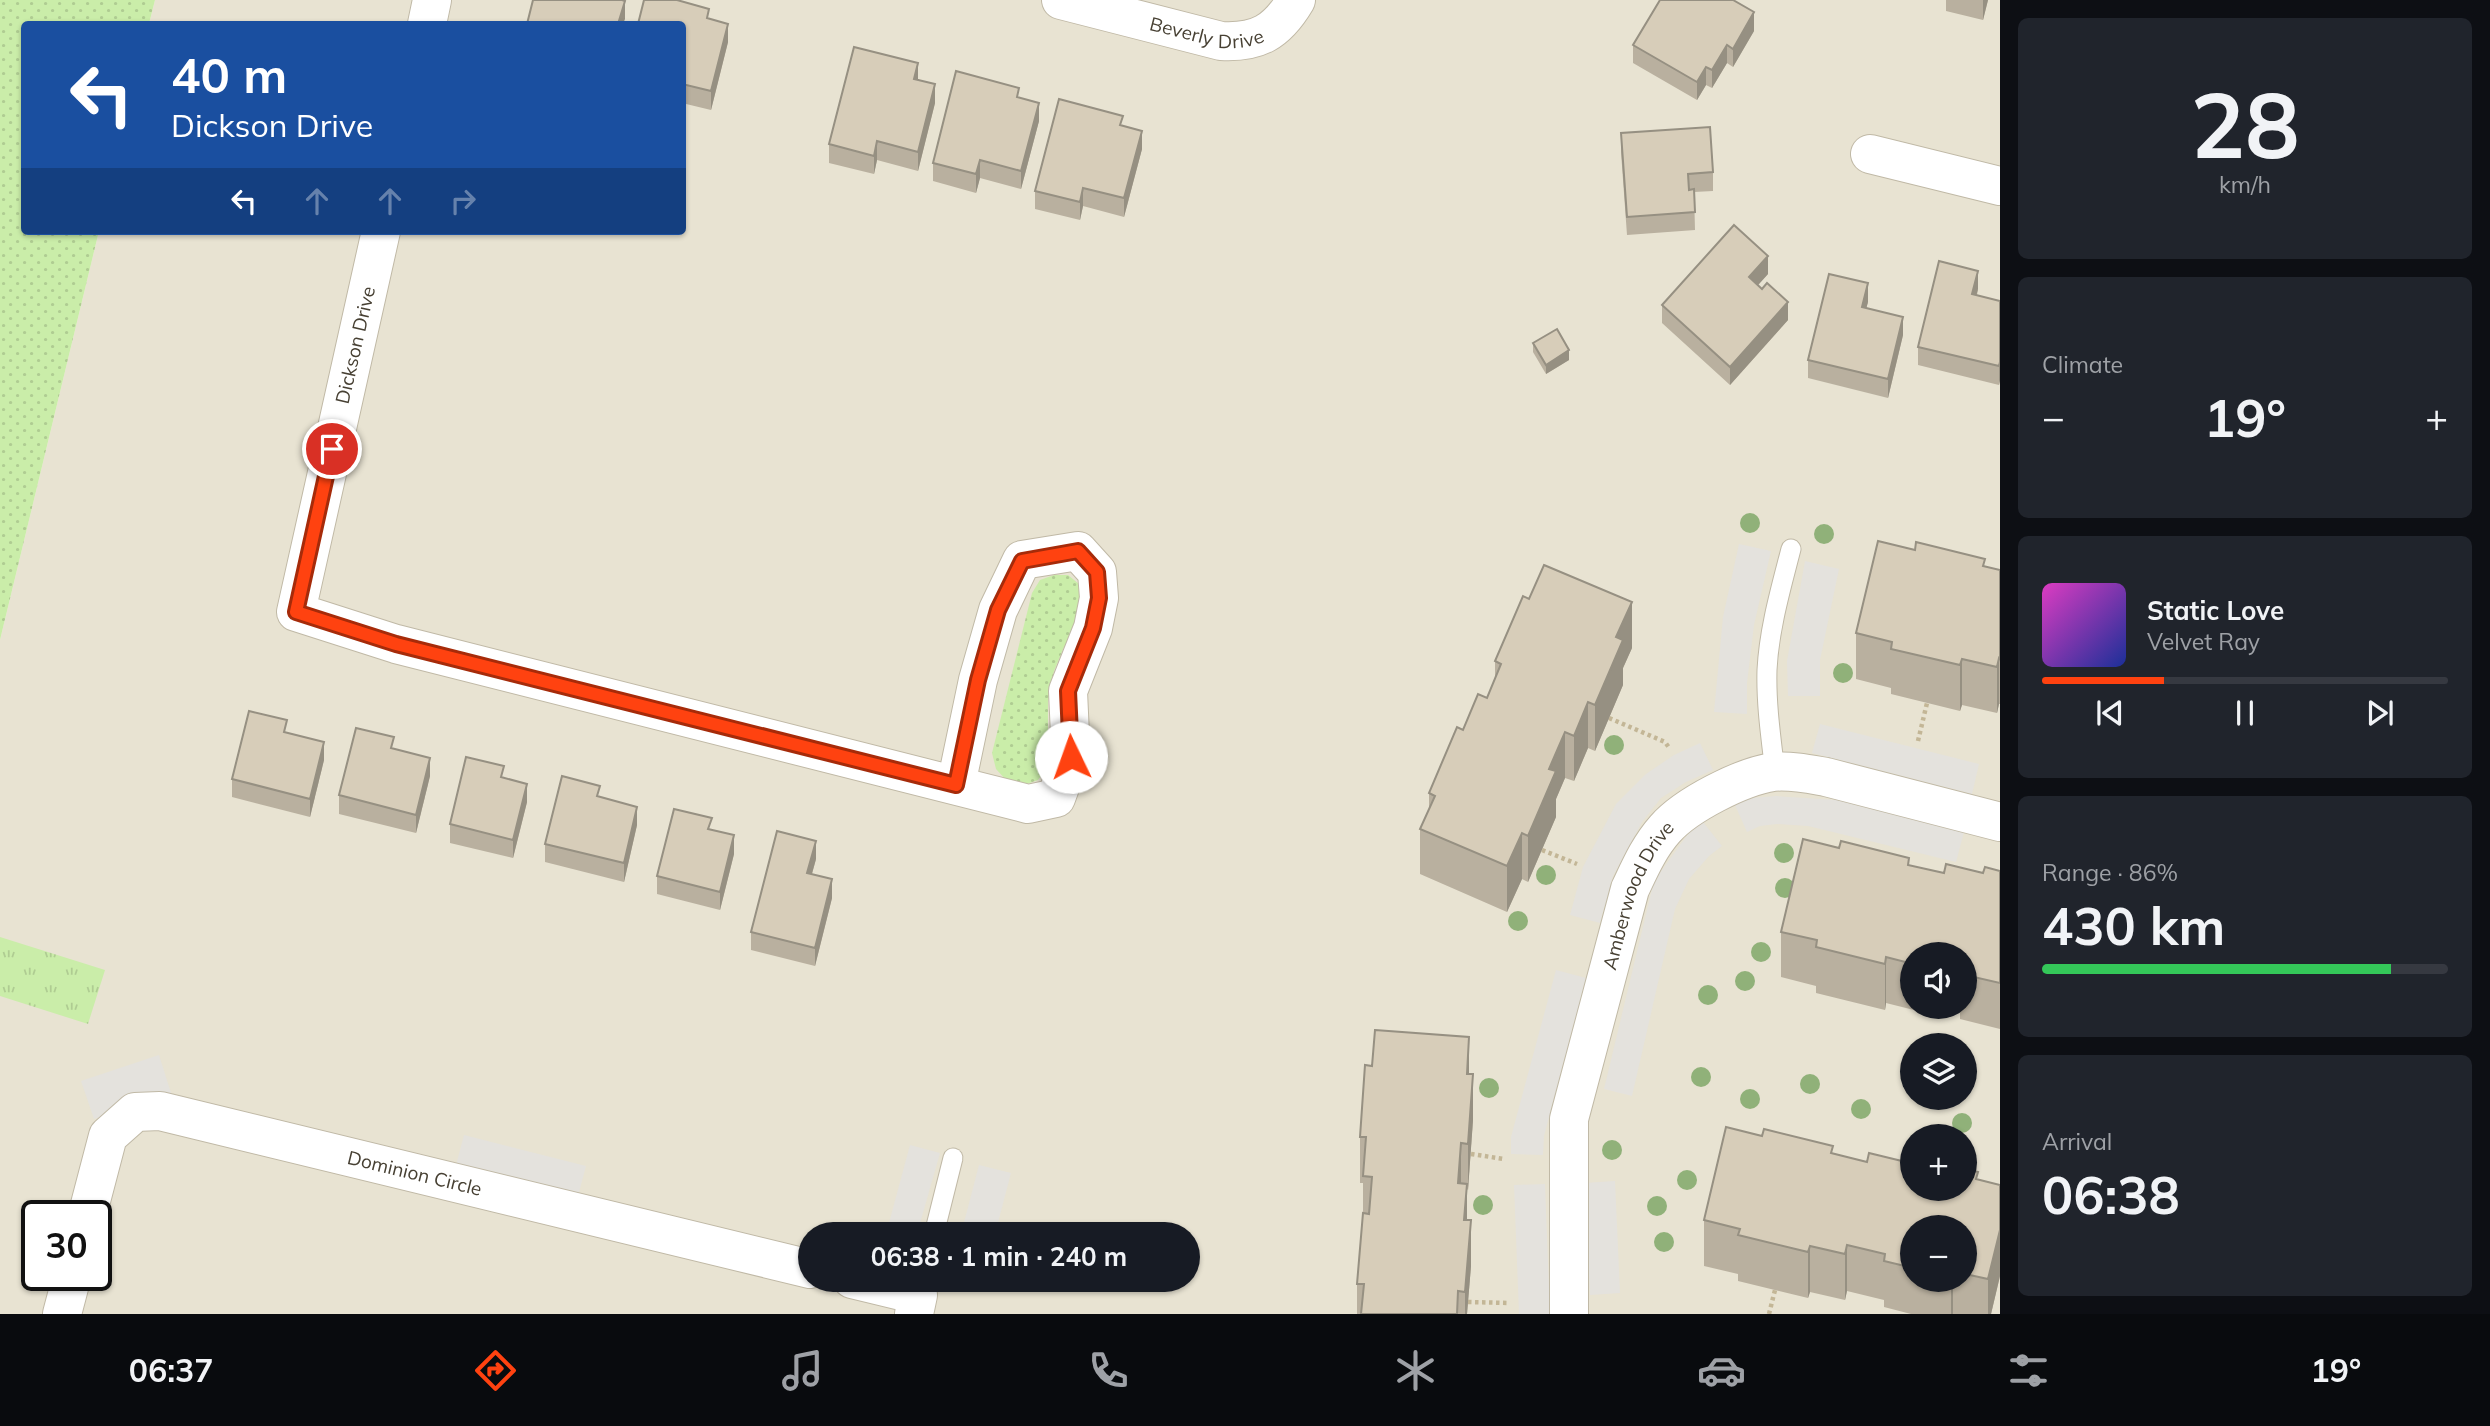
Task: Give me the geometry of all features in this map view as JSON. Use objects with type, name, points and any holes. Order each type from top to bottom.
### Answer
[{"type":"street","points":[[428,21],[432,0]]},
{"type":"street","name":"Beverly Drive","points":[[1061,0],[1221,41],[1243,42],[1264,35],[1285,18],[1296,0]]},
{"type":"street","points":[[1870,154],[2000,186]]},
{"type":"street","name":"Dickson Drive","points":[[379,235],[296,612],[396,644],[1028,804],[1056,798],[1071,757],[1068,691],[1093,628],[1099,598],[1097,572],[1078,551],[1022,561],[998,610],[978,680],[956,785]]},
{"type":"street","name":"Amberwood Drive","points":[[1569,1314],[1569,1119],[1630,889],[1645,856],[1666,827],[1728,787],[1775,772],[1826,776],[2000,822]]},
{"type":"street","name":"Dominion Circle","points":[[91,1200],[108,1136],[135,1112],[160,1111],[798,1266]]},
{"type":"street","points":[[62,1314],[68,1291]]},
{"type":"lane","points":[[1775,772],[1768,710],[1767,670],[1771,631],[1791,549]]},
{"type":"lane","points":[[937,1222],[953,1158]]},
{"type":"path","points":[[1918,741],[1927,704]]},
{"type":"path","points":[[1609,718],[1665,742],[1670,749]]},
{"type":"path","points":[[1542,850],[1577,864]]},
{"type":"path","points":[[1471,1154],[1504,1158]]},
{"type":"path","points":[[1769,1314],[1775,1290]]},
{"type":"path","points":[[1468,1302],[1510,1303]]},
{"type":"shaded area","points":[[155,0],[2000,0],[2000,1314],[0,1314],[0,640],[98,235],[686,235],[686,21],[150,21]]},
{"type":"shaded area","points":[[1739,544],[1771,551],[1754,625],[1747,683],[1747,714],[1714,712],[1723,617]]},
{"type":"shaded area","points":[[1805,561],[1839,569],[1820,660],[1820,696],[1788,696],[1787,661]]},
{"type":"shaded area","points":[[1820,724],[1979,764],[1972,794],[1812,753]]},
{"type":"shaded area","points":[[1700,743],[1713,770],[1686,782],[1661,798],[1642,822],[1613,876],[1600,923],[1570,915],[1583,867],[1616,804],[1646,774],[1674,755]]},
{"type":"shaded area","points":[[1776,796],[1837,800],[1964,832],[1956,862],[1808,826],[1777,824],[1760,826],[1747,832],[1735,805],[1751,798]]},
{"type":"shaded area","points":[[1703,822],[1722,846],[1709,856],[1689,879],[1675,909],[1632,1096],[1604,1089],[1654,881],[1688,834]]},
{"type":"shaded area","points":[[1556,970],[1586,978],[1544,1136],[1543,1155],[1511,1154],[1511,1137]]},
{"type":"shaded area","points":[[159,1055],[171,1093],[94,1119],[81,1081]]},
{"type":"shaded area","points":[[464,1135],[586,1166],[578,1196],[456,1165]]},
{"type":"shaded area","points":[[910,1145],[940,1153],[920,1222],[889,1222]]},
{"type":"shaded area","points":[[979,1165],[1011,1173],[998,1222],[964,1222]]},
{"type":"shaded area","points":[[1615,1181],[1620,1293],[1590,1295],[1585,1183]]},
{"type":"shaded area","points":[[1545,1184],[1550,1314],[1519,1314],[1514,1185]]},
{"type":"green space","points":[[0,0],[155,0],[150,21],[21,21],[21,235],[98,235],[0,640]]},
{"type":"green space","points":[[1054,575],[1068,575],[1079,584],[1086,597],[1075,629],[1054,671],[1048,701],[1048,766],[1038,780],[1024,785],[1007,781],[996,769],[992,753],[1032,593],[1040,580]]},
{"type":"green space","points":[[0,937],[105,970],[88,1024],[0,996]]},
{"type":"building","points":[[533,0],[625,1],[619,21],[528,21]]},
{"type":"building","points":[[644,0],[677,0],[709,9],[707,18],[728,24],[711,91],[686,85],[686,21],[639,21]]},
{"type":"building","points":[[1660,0],[1733,0],[1754,12],[1733,49],[1727,45],[1712,70],[1706,67],[1697,82],[1633,45]]},
{"type":"building","points":[[854,47],[918,63],[914,79],[935,84],[918,152],[877,141],[874,156],[829,144]]},
{"type":"building","points":[[956,71],[1019,88],[1017,97],[1039,103],[1021,171],[980,160],[976,174],[933,163]]},
{"type":"building","points":[[1059,99],[1123,116],[1120,125],[1142,131],[1124,198],[1083,188],[1080,202],[1035,191]]},
{"type":"building","points":[[1710,127],[1713,172],[1688,174],[1689,190],[1694,189],[1695,212],[1627,217],[1621,133]]},
{"type":"building","points":[[1734,225],[1768,256],[1749,277],[1762,289],[1767,283],[1788,302],[1730,367],[1662,305]]},
{"type":"building","points":[[1939,261],[1978,271],[1972,294],[2000,301],[1999,366],[1918,347]]},
{"type":"building","points":[[1829,274],[1868,283],[1862,307],[1903,317],[1888,379],[1808,360]]},
{"type":"building","points":[[1557,329],[1569,350],[1546,365],[1533,343]]},
{"type":"building","points":[[1878,541],[1915,550],[1916,542],[1985,559],[1983,566],[2000,570],[2000,659],[1997,667],[1962,659],[1960,665],[1891,649],[1892,642],[1856,633]]},
{"type":"building","points":[[1544,565],[1632,602],[1616,637],[1623,640],[1595,705],[1588,702],[1574,736],[1565,732],[1549,769],[1556,771],[1528,836],[1522,833],[1507,866],[1420,829],[1435,796],[1429,793],[1457,727],[1463,730],[1478,694],[1487,698],[1501,664],[1495,661],[1523,596],[1529,599]]},
{"type":"building","points":[[249,711],[287,720],[284,732],[324,742],[310,799],[232,779]]},
{"type":"building","points":[[356,728],[394,737],[391,748],[430,758],[416,815],[339,795]]},
{"type":"building","points":[[466,757],[504,766],[501,777],[527,784],[513,840],[450,824]]},
{"type":"building","points":[[562,776],[600,786],[597,796],[637,807],[624,863],[545,844]]},
{"type":"building","points":[[674,809],[712,818],[708,829],[734,835],[720,892],[657,876]]},
{"type":"building","points":[[777,831],[816,841],[807,873],[832,879],[815,948],[751,932]]},
{"type":"building","points":[[1803,839],[1839,848],[1841,841],[1909,858],[1908,865],[1944,873],[1946,864],[1983,873],[1985,867],[2000,871],[2000,983],[1977,978],[1977,942],[1900,942],[1900,961],[1886,957],[1885,964],[1816,947],[1817,940],[1781,932]]},
{"type":"building","points":[[1375,1030],[1469,1037],[1467,1074],[1473,1074],[1468,1144],[1461,1143],[1458,1183],[1467,1184],[1464,1220],[1471,1220],[1465,1292],[1458,1291],[1457,1314],[1361,1314],[1364,1284],[1357,1284],[1363,1213],[1369,1214],[1372,1177],[1363,1176],[1366,1137],[1360,1137],[1365,1065],[1372,1066]]},
{"type":"building","points":[[1726,1127],[1762,1136],[1764,1129],[1833,1146],[1831,1153],[1867,1162],[1869,1153],[1900,1161],[1900,1201],[1977,1201],[1977,1179],[2000,1185],[2000,1230],[1988,1279],[1977,1277],[1977,1215],[1900,1215],[1900,1265],[1884,1261],[1885,1254],[1847,1245],[1845,1254],[1810,1246],[1808,1252],[1738,1235],[1740,1229],[1704,1220]]},
{"type":"route","points":[[332,449],[296,612],[396,644],[956,785],[978,680],[998,610],[1022,561],[1078,551],[1097,572],[1099,598],[1093,628],[1068,691],[1071,757]]}]
